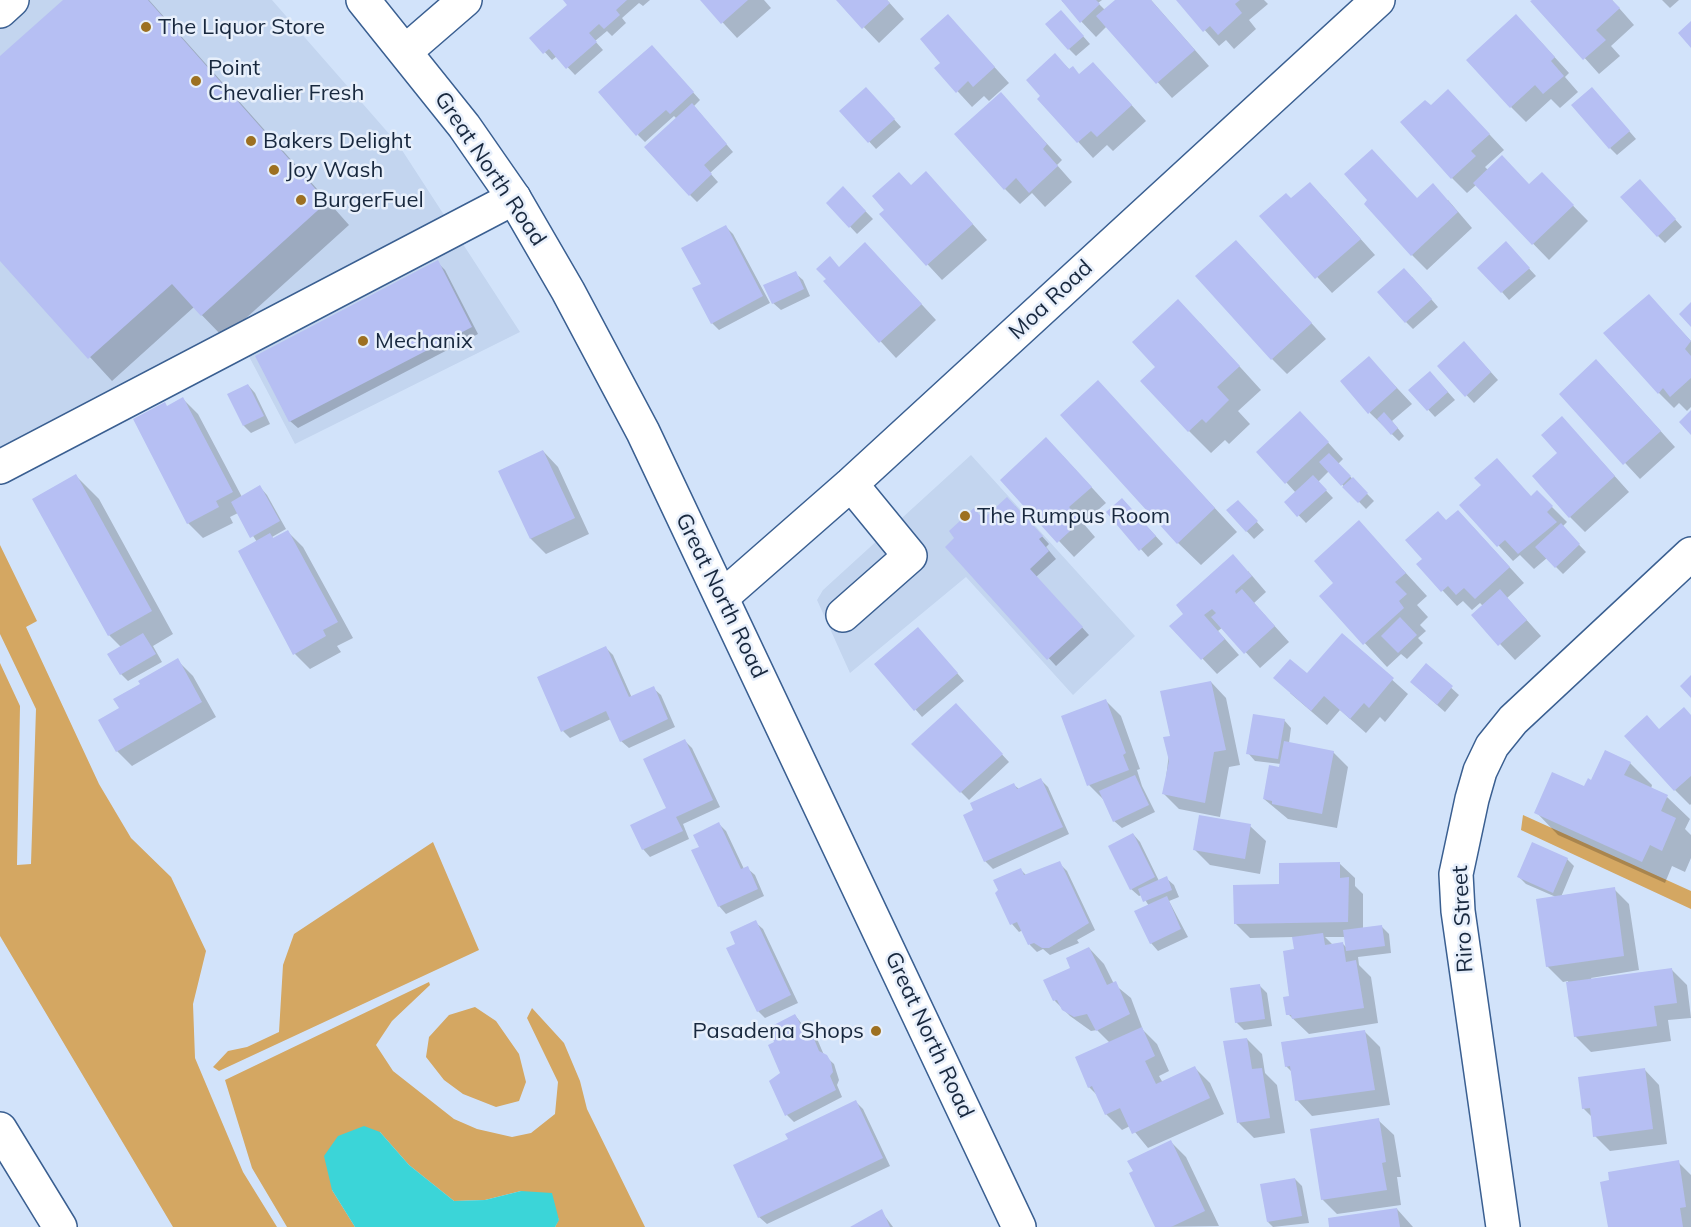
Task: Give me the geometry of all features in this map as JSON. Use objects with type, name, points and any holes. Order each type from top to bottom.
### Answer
[{"type":"main road","points":[[0,11],[12,0]]},
{"type":"main road","name":"Great North Road","points":[[363,0],[406,51],[514,198],[568,291],[643,432],[1019,1227]]},
{"type":"main road","points":[[406,51],[465,0]]},
{"type":"main road","name":"Moa Road","points":[[722,597],[851,484],[1378,0]]},
{"type":"main road","points":[[0,467],[514,198]]},
{"type":"main road","points":[[843,615],[910,556],[851,484]]},
{"type":"main road","name":"Riro Street","points":[[1503,1227],[1458,911],[1456,874],[1472,799],[1480,771],[1492,746],[1513,720],[1691,554]]},
{"type":"main road","points":[[0,1129],[60,1227]]},
{"type":"shaded area","points":[[0,0],[272,0],[398,144],[520,332],[295,444],[233,326],[0,450]]},
{"type":"shaded area","name":"The Rumpus Room","points":[[971,455],[1135,636],[1073,695],[966,577],[850,673],[817,600],[823,590]]},
{"type":"shaded area","points":[[0,545],[37,621],[26,627],[99,784],[131,838],[171,877],[206,951],[193,1004],[195,1058],[243,1172],[277,1227],[173,1227],[0,936],[0,663],[20,706],[17,865],[31,864],[36,709],[0,634]]},
{"type":"shaded area","points":[[1523,815],[1691,891],[1691,909],[1521,830]]},
{"type":"shaded area","points":[[433,842],[479,950],[219,1071],[213,1067],[228,1051],[247,1047],[279,1032],[283,965],[294,934]]},
{"type":"shaded area","points":[[429,982],[430,985],[392,1021],[376,1045],[393,1071],[454,1119],[477,1129],[512,1137],[531,1133],[555,1114],[558,1082],[527,1018],[532,1008],[564,1043],[580,1081],[587,1109],[645,1227],[555,1227],[559,1219],[521,1191],[485,1200],[454,1201],[409,1165],[380,1132],[332,1190],[355,1227],[287,1227],[252,1168],[225,1080]]},
{"type":"shaded area","points":[[475,1007],[496,1021],[519,1054],[526,1082],[519,1101],[496,1107],[463,1094],[444,1080],[426,1057],[429,1037],[449,1015]]},
{"type":"shaded area","points":[[364,1126],[380,1132],[409,1165],[454,1201],[485,1200],[521,1191],[552,1193],[559,1220],[555,1227],[355,1227],[332,1190],[324,1156],[338,1136]]},
{"type":"building","points":[[63,0],[148,0],[327,202],[201,316],[172,284],[88,359],[0,261],[0,56]]},
{"type":"building","points":[[563,0],[627,0],[616,10],[620,15],[604,29],[599,24],[589,33],[597,42],[566,69],[549,49],[543,54],[529,38],[567,5]]},
{"type":"building","points":[[700,0],[748,0],[721,24]]},
{"type":"building","points":[[836,0],[887,0],[890,3],[862,29]]},
{"type":"building","points":[[1061,0],[1096,0],[1100,4],[1080,23]]},
{"type":"building","points":[[1115,0],[1151,0],[1195,50],[1156,84],[1096,16]]},
{"type":"building","points":[[1176,0],[1240,0],[1235,4],[1242,13],[1218,35],[1210,26],[1203,32]]},
{"type":"building","points":[[1612,0],[1620,8],[1596,30],[1606,40],[1583,60],[1530,1]]},
{"type":"building","points":[[1061,10],[1084,36],[1068,50],[1045,24]]},
{"type":"building","points":[[948,14],[995,67],[973,87],[968,81],[956,93],[934,68],[940,63],[920,39]]},
{"type":"building","points":[[1516,14],[1555,57],[1551,61],[1564,76],[1543,94],[1535,85],[1510,108],[1466,60]]},
{"type":"building","points":[[1691,21],[1691,48],[1678,33]]},
{"type":"building","points":[[652,45],[694,92],[670,114],[666,110],[636,136],[598,92]]},
{"type":"building","points":[[1055,53],[1069,69],[1073,66],[1079,74],[1093,62],[1132,105],[1097,137],[1091,131],[1077,143],[1037,99],[1040,96],[1026,80]]},
{"type":"building","points":[[866,87],[895,119],[868,143],[839,111]]},
{"type":"building","points":[[1592,87],[1630,131],[1609,149],[1571,105]]},
{"type":"building","points":[[1448,89],[1490,134],[1471,151],[1476,156],[1451,179],[1400,122],[1425,100],[1431,105]]},
{"type":"building","points":[[1001,92],[1047,144],[1043,149],[1058,166],[1029,193],[1016,178],[1004,190],[954,134]]},
{"type":"building","points":[[692,103],[727,144],[704,165],[712,174],[689,196],[644,147]]},
{"type":"building","points":[[1372,149],[1417,198],[1433,183],[1458,212],[1411,256],[1364,204],[1367,200],[1344,174]]},
{"type":"building","points":[[1502,155],[1529,184],[1542,172],[1574,205],[1532,245],[1473,183]]},
{"type":"building","points":[[926,171],[973,224],[926,266],[879,214],[884,210],[872,196],[899,172],[911,185]]},
{"type":"building","points":[[1640,179],[1676,219],[1657,237],[1620,197]]},
{"type":"building","points":[[1310,182],[1361,239],[1315,279],[1259,216],[1286,193],[1291,198]]},
{"type":"building","points":[[843,186],[866,211],[849,228],[826,203]]},
{"type":"building","points":[[726,225],[763,296],[711,324],[692,288],[701,284],[681,248]]},
{"type":"building","points":[[1236,240],[1312,323],[1271,360],[1195,276]]},
{"type":"building","points":[[1506,241],[1530,268],[1501,293],[1477,268]]},
{"type":"building","points":[[865,242],[922,304],[879,343],[823,281],[826,279],[816,269],[830,256],[839,267]]},
{"type":"building","name":"Mechanix","points":[[438,260],[472,327],[289,422],[255,356]]},
{"type":"building","points":[[1404,268],[1432,299],[1405,323],[1377,292]]},
{"type":"building","points":[[796,271],[804,289],[772,304],[763,285]]},
{"type":"building","points":[[1649,294],[1691,341],[1685,349],[1691,356],[1691,378],[1670,397],[1663,388],[1658,394],[1603,333]]},
{"type":"building","points":[[1178,299],[1240,366],[1217,387],[1229,400],[1206,423],[1202,419],[1188,432],[1140,381],[1155,367],[1132,342]]},
{"type":"building","points":[[1691,302],[1691,327],[1679,314]]},
{"type":"building","points":[[1464,341],[1491,372],[1465,397],[1437,366]]},
{"type":"building","points":[[1369,356],[1397,388],[1368,414],[1340,381]]},
{"type":"building","points":[[1596,359],[1661,431],[1623,465],[1559,394]]},
{"type":"building","points":[[1430,371],[1448,392],[1427,411],[1408,390]]},
{"type":"building","points":[[1098,380],[1215,508],[1177,544],[1060,415]]},
{"type":"building","points":[[248,384],[264,416],[243,426],[227,394]]},
{"type":"building","points":[[183,397],[233,492],[216,501],[219,507],[187,524],[133,419],[165,402],[167,406]]},
{"type":"building","points":[[1691,410],[1691,435],[1679,422]]},
{"type":"building","points":[[1300,411],[1329,442],[1285,484],[1256,452]]},
{"type":"building","points":[[1384,412],[1398,428],[1391,435],[1377,419]]},
{"type":"building","points":[[1562,416],[1615,476],[1569,518],[1532,476],[1557,453],[1541,435]]},
{"type":"building","points":[[1046,437],[1092,487],[1069,507],[1081,521],[1057,543],[1000,480]]},
{"type":"building","points":[[543,450],[575,518],[530,539],[498,471]]},
{"type":"building","points":[[1329,453],[1351,476],[1341,486],[1319,462]]},
{"type":"building","points":[[1497,458],[1531,496],[1537,490],[1553,506],[1547,512],[1557,522],[1518,554],[1505,540],[1497,547],[1459,505],[1481,485],[1474,478]]},
{"type":"building","points":[[76,474],[152,611],[108,636],[32,499]]},
{"type":"building","points":[[1313,475],[1327,490],[1297,517],[1284,502]]},
{"type":"building","points":[[1353,477],[1368,493],[1358,503],[1342,487]]},
{"type":"building","points":[[260,485],[280,521],[250,538],[231,502]]},
{"type":"building","points":[[1007,497],[1043,536],[1039,539],[1049,551],[1030,569],[1083,627],[1047,660],[945,547],[954,538],[949,531],[974,508],[983,519]]},
{"type":"building","points":[[1122,498],[1156,536],[1139,551],[1106,512]]},
{"type":"building","points":[[1238,500],[1258,521],[1246,532],[1226,510]]},
{"type":"building","points":[[1458,510],[1510,567],[1475,599],[1464,588],[1456,595],[1448,586],[1441,592],[1416,564],[1422,559],[1405,540],[1438,511],[1446,520]]},
{"type":"building","points":[[1359,520],[1406,573],[1395,582],[1407,594],[1399,601],[1404,608],[1363,645],[1319,596],[1333,583],[1314,561]]},
{"type":"building","points":[[1561,523],[1580,544],[1555,568],[1535,547]]},
{"type":"building","points":[[288,530],[338,622],[323,630],[326,636],[293,655],[238,551],[270,533],[273,538]]},
{"type":"building","points":[[1233,554],[1252,576],[1235,591],[1236,594],[1242,589],[1275,626],[1244,654],[1211,617],[1216,613],[1212,609],[1204,615],[1225,639],[1201,660],[1169,626],[1183,614],[1176,605]]},
{"type":"building","points":[[1500,589],[1527,620],[1498,646],[1471,615]]},
{"type":"building","points":[[1400,617],[1417,635],[1398,653],[1381,636]]},
{"type":"building","points":[[918,627],[958,673],[914,711],[874,664]]},
{"type":"building","points":[[143,633],[156,654],[120,675],[107,654]]},
{"type":"building","points":[[1342,633],[1394,678],[1369,708],[1364,703],[1350,719],[1324,696],[1311,711],[1273,678],[1290,659],[1307,673]]},
{"type":"building","points":[[606,646],[629,697],[654,686],[668,719],[620,742],[606,711],[561,732],[537,677]]},
{"type":"building","points":[[178,658],[202,702],[116,752],[98,720],[119,708],[113,699],[140,684],[138,681]]},
{"type":"building","points":[[1426,663],[1453,686],[1437,705],[1410,682]]},
{"type":"building","points":[[1691,675],[1691,698],[1680,686]]},
{"type":"building","points":[[1211,681],[1226,750],[1214,752],[1205,803],[1162,794],[1169,761],[1163,737],[1170,736],[1160,691]]},
{"type":"building","points":[[1106,699],[1126,753],[1123,755],[1129,770],[1087,786],[1061,716]]},
{"type":"building","points":[[956,703],[1003,754],[960,793],[911,744]]},
{"type":"building","points":[[1684,707],[1691,715],[1691,776],[1674,791],[1624,736],[1647,715],[1659,729]]},
{"type":"building","points":[[1253,714],[1285,719],[1278,759],[1246,754]]},
{"type":"building","points":[[685,739],[713,800],[676,817],[683,831],[642,850],[630,825],[666,808],[643,759]]},
{"type":"building","points":[[1284,741],[1334,751],[1322,814],[1272,804],[1272,801],[1263,799],[1269,765],[1279,767]]},
{"type":"building","points":[[1605,750],[1631,762],[1624,775],[1668,795],[1661,811],[1676,818],[1662,851],[1650,845],[1642,862],[1534,813],[1552,772],[1584,786],[1588,778],[1591,780]]},
{"type":"building","points":[[1135,775],[1149,805],[1113,822],[1099,791]]},
{"type":"building","points":[[1041,778],[1063,827],[984,862],[963,815],[973,810],[970,803],[1014,783],[1017,789]]},
{"type":"building","points":[[1199,815],[1251,824],[1245,859],[1193,850]]},
{"type":"building","points":[[719,822],[741,869],[748,866],[758,889],[718,907],[691,850],[699,847],[693,835]]},
{"type":"building","points":[[1133,833],[1155,877],[1130,890],[1108,846]]},
{"type":"building","points":[[1532,842],[1568,858],[1553,893],[1517,877]]},
{"type":"building","points":[[1060,861],[1089,923],[1049,948],[1042,948],[1034,943],[1028,945],[1017,922],[1010,925],[995,893],[998,890],[993,880],[1021,868],[1024,875]]},
{"type":"building","points":[[1340,862],[1340,878],[1349,877],[1348,922],[1234,924],[1233,885],[1279,884],[1279,863]]},
{"type":"building","points":[[1167,876],[1172,890],[1143,902],[1138,889]]},
{"type":"building","points":[[1615,887],[1624,956],[1546,967],[1536,899]]},
{"type":"building","points":[[1167,896],[1181,929],[1150,944],[1134,911]]},
{"type":"building","points":[[756,920],[791,995],[757,1012],[726,948],[735,944],[730,932]]},
{"type":"building","points":[[1382,925],[1385,946],[1346,951],[1343,930]]},
{"type":"building","points":[[1323,933],[1325,945],[1343,942],[1346,962],[1356,960],[1364,1008],[1292,1019],[1291,1015],[1286,1015],[1283,997],[1289,996],[1283,951],[1294,949],[1292,937]]},
{"type":"building","points":[[1089,947],[1107,985],[1116,981],[1130,1014],[1096,1031],[1087,1014],[1074,1017],[1062,1010],[1057,1000],[1053,1001],[1043,980],[1070,968],[1066,958]]},
{"type":"building","points":[[1672,968],[1677,1003],[1654,1006],[1657,1026],[1574,1037],[1566,982]]},
{"type":"building","points":[[1260,984],[1265,1019],[1235,1023],[1230,988]]},
{"type":"building","points":[[795,1014],[802,1027],[808,1024],[819,1051],[827,1055],[831,1062],[833,1072],[830,1076],[836,1090],[785,1116],[769,1081],[780,1073],[768,1045],[774,1042],[768,1028]]},
{"type":"building","points":[[1142,1027],[1155,1056],[1145,1061],[1156,1084],[1195,1066],[1210,1098],[1132,1134],[1120,1108],[1105,1115],[1092,1086],[1088,1088],[1075,1057]]},
{"type":"building","points":[[1365,1030],[1375,1090],[1295,1101],[1290,1066],[1285,1067],[1281,1042]]},
{"type":"building","points":[[1247,1038],[1252,1069],[1262,1068],[1270,1118],[1237,1123],[1223,1041]]},
{"type":"building","points":[[1645,1068],[1653,1129],[1593,1137],[1590,1108],[1582,1109],[1578,1077]]},
{"type":"building","points":[[856,1100],[883,1158],[758,1218],[733,1165],[788,1139],[785,1134]]},
{"type":"building","points":[[1379,1118],[1386,1162],[1382,1163],[1387,1190],[1321,1200],[1310,1129]]},
{"type":"building","points":[[1171,1140],[1205,1211],[1171,1227],[1155,1227],[1129,1173],[1133,1171],[1127,1161]]},
{"type":"building","points":[[1679,1160],[1686,1207],[1680,1208],[1683,1227],[1608,1227],[1600,1182],[1609,1180],[1608,1172]]},
{"type":"building","points":[[1295,1178],[1302,1216],[1267,1222],[1260,1184]]},
{"type":"building","points":[[1397,1208],[1400,1227],[1329,1227],[1328,1218]]},
{"type":"building","points":[[882,1209],[890,1227],[850,1227]]},
{"type":"place","name":"The Liquor Store","points":[[146,27]]},
{"type":"place","name":"Point Chevalier Fresh","points":[[196,81]]},
{"type":"place","name":"Bakers Delight","points":[[251,141]]},
{"type":"place","name":"Joy Wash","points":[[274,170]]},
{"type":"place","name":"BurgerFuel","points":[[301,200]]},
{"type":"place","name":"Mechanix","points":[[363,341]]},
{"type":"place","name":"The Rumpus Room","points":[[965,516]]},
{"type":"place","name":"Pasadena Shops","points":[[876,1031]]}]
